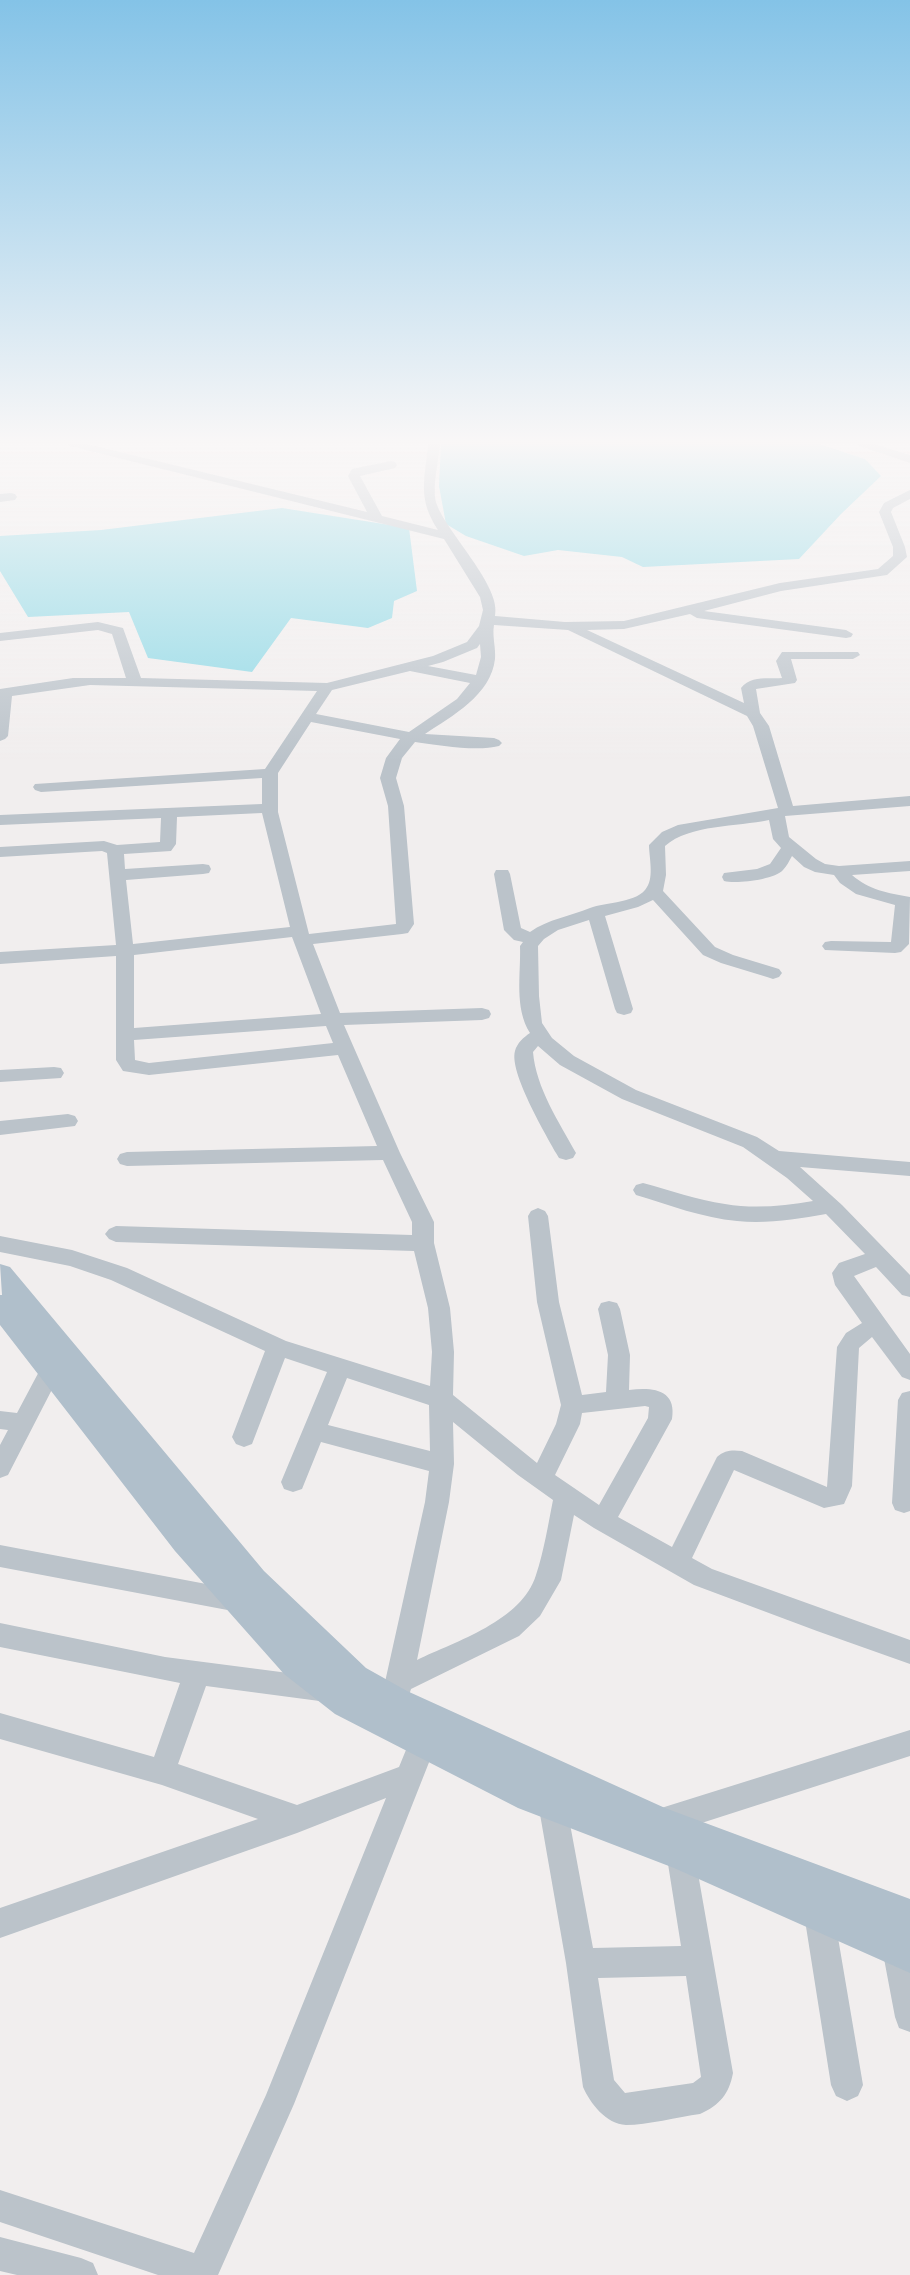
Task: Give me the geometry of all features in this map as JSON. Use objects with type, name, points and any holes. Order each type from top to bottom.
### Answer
[{"type":"main road","points":[[0,1274],[253,1581],[354,1679],[396,1692],[428,1730],[530,1796],[552,1804],[661,1834],[910,1917]]},
{"type":"main road","points":[[0,1305],[186,1542],[296,1663],[346,1703],[548,1772],[661,1834],[819,1914],[903,1951]]},
{"type":"street","points":[[0,958],[402,929],[405,924],[396,806],[388,778],[394,758],[411,737],[445,716],[462,702],[480,680],[487,663],[487,624],[490,610],[487,597],[458,550]]},
{"type":"street","points":[[487,624],[565,626],[624,624],[721,604],[780,587],[882,572],[905,556]]},
{"type":"street","points":[[681,612],[846,634]]},
{"type":"street","points":[[0,736],[2,693],[73,682],[328,687],[438,659],[464,649],[472,644],[487,624]]},
{"type":"street","points":[[624,624],[641,660]]},
{"type":"street","points":[[0,637],[98,626],[112,628],[118,631],[135,682]]},
{"type":"street","points":[[565,626],[752,713]]},
{"type":"street","points":[[853,654],[787,655],[784,661],[790,680],[782,683],[757,683],[748,688],[752,713],[761,726],[782,812],[782,839],[810,863],[821,868],[839,871],[910,866]]},
{"type":"street","points":[[409,667],[480,680]]},
{"type":"street","points":[[328,687],[270,774],[270,808],[301,936],[344,1048],[390,1153],[423,1222],[423,1242],[438,1308],[443,1352],[441,1399],[442,1464],[437,1502],[396,1692]]},
{"type":"street","points":[[307,717],[411,737],[469,743],[494,743]]},
{"type":"street","points":[[41,786],[270,774]]},
{"type":"street","points":[[910,801],[782,812],[684,828],[668,836],[657,845],[657,882],[654,891],[644,899],[595,912],[545,930],[532,938],[529,946],[533,1023],[540,1035],[550,1046],[581,1070],[644,1101],[750,1142],[790,1168],[910,1289]]},
{"type":"street","points":[[0,820],[270,808]]},
{"type":"street","points":[[0,852],[104,846],[115,850],[165,847],[168,844],[169,813]]},
{"type":"street","points":[[730,877],[760,874],[776,868],[790,847]]},
{"type":"street","points":[[115,850],[125,950],[124,1035],[126,1060],[130,1066],[139,1069],[344,1048]]},
{"type":"street","points":[[119,875],[203,869]]},
{"type":"street","points":[[830,946],[895,948],[900,944],[907,901],[858,891],[847,882],[839,871]]},
{"type":"street","points":[[502,874],[513,930],[520,936],[532,938]]},
{"type":"street","points":[[654,891],[708,951],[727,959],[774,973]]},
{"type":"street","points":[[595,912],[624,1009]]},
{"type":"street","points":[[124,1035],[333,1019],[482,1014]]},
{"type":"street","points":[[540,1035],[528,1044],[524,1051],[526,1066],[534,1088],[566,1153]]},
{"type":"street","points":[[0,1076],[54,1073]]},
{"type":"street","points":[[0,1128],[68,1121]]},
{"type":"street","points":[[127,1159],[390,1153]]},
{"type":"street","points":[[774,1158],[910,1169]]},
{"type":"street","points":[[643,1190],[725,1212],[753,1215],[788,1213],[829,1206]]},
{"type":"street","points":[[538,1216],[548,1302],[573,1404],[568,1424],[541,1479]]},
{"type":"street","points":[[116,1234],[423,1242]]},
{"type":"street","points":[[0,1244],[72,1258],[119,1274],[278,1347],[441,1399],[541,1479],[566,1496],[603,1521],[703,1577],[817,1620],[910,1652]]},
{"type":"street","points":[[880,1257],[847,1269],[844,1272],[843,1279],[910,1371]]},
{"type":"street","points":[[609,1309],[619,1355],[617,1400]]},
{"type":"street","points":[[678,1563],[725,1464],[730,1460],[742,1460],[824,1498],[835,1497],[840,1486],[848,1346],[853,1338],[876,1326]]},
{"type":"street","points":[[244,1437],[278,1347]]},
{"type":"street","points":[[293,1482],[316,1431],[340,1368]]},
{"type":"street","points":[[0,1466],[51,1370]]},
{"type":"street","points":[[573,1404],[655,1398],[660,1402],[662,1409],[660,1419],[603,1521]]},
{"type":"street","points":[[904,1503],[910,1400]]},
{"type":"street","points":[[0,1420],[24,1423]]},
{"type":"street","points":[[316,1431],[442,1464]]},
{"type":"street","points":[[396,1692],[510,1628],[531,1608],[548,1580],[566,1496]]},
{"type":"street","points":[[0,1556],[238,1601]]},
{"type":"street","points":[[0,1635],[165,1669],[332,1691]]},
{"type":"street","points":[[162,1772],[197,1673]]},
{"type":"street","points":[[0,1726],[162,1772],[297,1819]]},
{"type":"street","points":[[0,2206],[201,2274],[278,2104],[428,1730]]},
{"type":"street","points":[[548,1772],[552,1804],[581,1963],[598,2088],[614,2104],[624,2109],[700,2098],[715,2085],[717,2073],[698,1961],[661,1834],[910,1744]]},
{"type":"street","points":[[0,1923],[297,1819],[408,1777]]},
{"type":"street","points":[[819,1914],[847,2085]]},
{"type":"street","points":[[903,1951],[910,2017]]},
{"type":"street","points":[[581,1963],[698,1961]]},
{"type":"street","points":[[0,2254],[81,2275]]},
{"type":"water","points":[[0,550],[412,550],[417,591],[394,601],[392,618],[368,628],[291,618],[252,672],[148,658],[129,612],[28,617],[0,571]]},
{"type":"water","points":[[507,550],[557,550],[524,556]]},
{"type":"water","points":[[560,550],[807,550],[799,559],[643,567],[622,557]]}]
